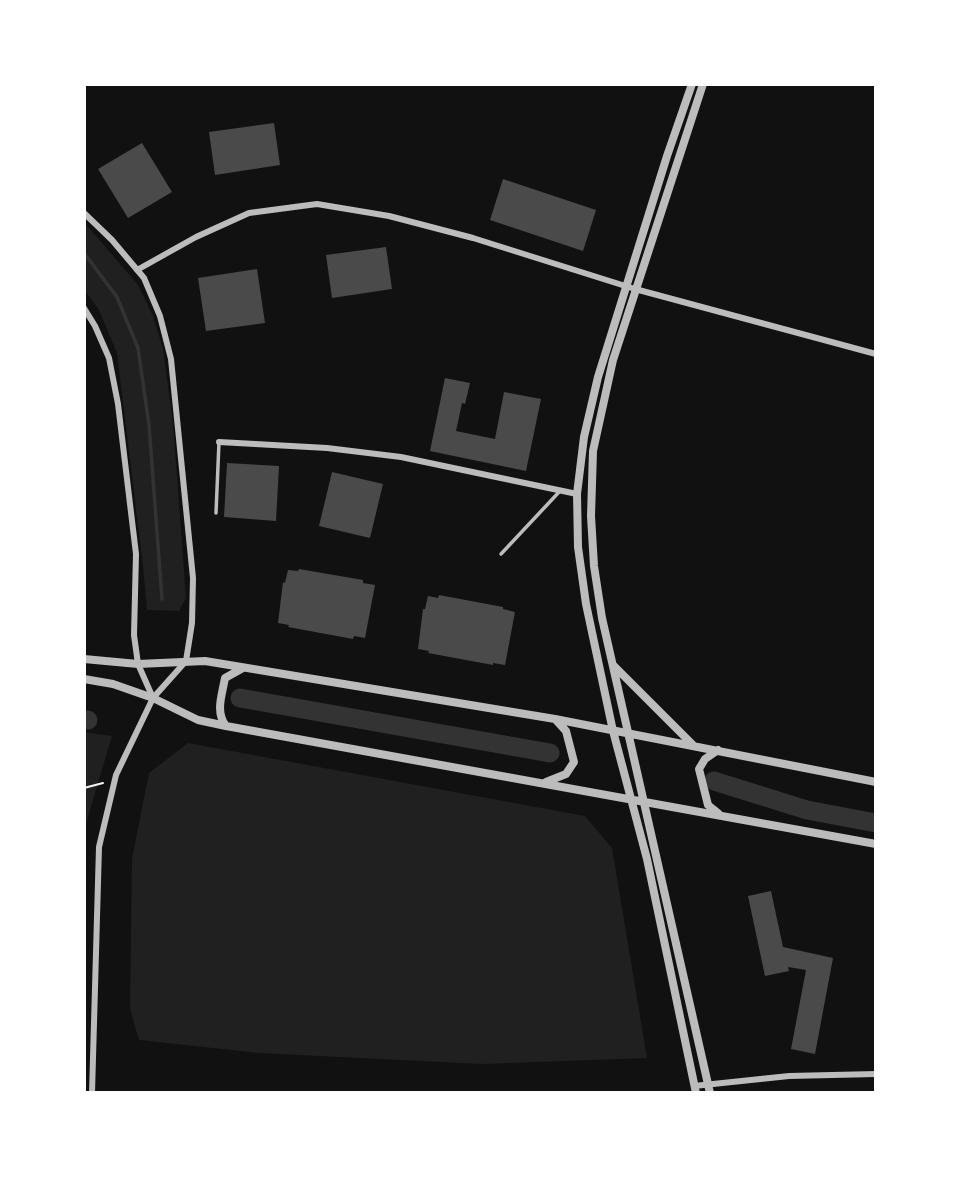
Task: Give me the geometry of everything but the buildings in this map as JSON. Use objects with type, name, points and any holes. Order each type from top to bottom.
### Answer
[{"type":"street","points":[[692,84],[597,377],[583,437],[577,494],[578,547],[586,604],[613,731],[647,859],[695,1090],[789,1076],[876,1074]]},
{"type":"street","points":[[703,84],[613,360],[593,451],[591,516],[594,566],[612,664],[709,1089]]},
{"type":"street","points":[[138,270],[196,237],[249,213],[317,204],[389,216],[473,238],[635,289],[876,354]]},
{"type":"street","points":[[84,213],[112,240],[144,278],[160,316],[172,359],[193,578],[192,623],[186,662],[153,698],[115,780],[99,847],[92,1093]]},
{"type":"street","points":[[84,308],[109,358],[118,404],[136,554],[134,635],[138,664],[153,698]]},
{"type":"street","points":[[219,442],[327,448],[401,457],[577,494]]},
{"type":"street","points":[[84,659],[138,664],[205,661],[246,667],[555,719],[876,782]]},
{"type":"street","points":[[612,664],[695,746]]},
{"type":"street","points":[[226,726],[219,711],[225,678],[246,667]]},
{"type":"street","points":[[84,679],[113,684],[153,698],[198,720],[226,726],[630,797],[876,844]]},
{"type":"street","points":[[546,782],[566,774],[575,762],[566,731],[555,719]]},
{"type":"street","points":[[718,750],[705,759],[699,769],[708,805],[718,813]]},
{"type":"street","points":[[84,949],[95,950]]},
{"type":"street","points":[[84,1063],[92,1064]]},
{"type":"lane","points":[[216,513],[219,442]]},
{"type":"lane","points":[[501,554],[560,491]]},
{"type":"path","points":[[84,788],[115,780]]},
{"type":"shaded area","points":[[84,222],[138,285],[153,316],[163,349],[173,423],[186,598],[179,611],[147,610],[117,353],[98,308],[84,290]]},
{"type":"shaded area","points":[[84,732],[112,736],[86,824],[84,841]]},
{"type":"shaded area","points":[[188,743],[585,816],[612,848],[647,1058],[482,1064],[259,1053],[139,1040],[130,1009],[132,859],[149,773]]},
{"type":"waterway","points":[[84,253],[117,297],[138,348],[149,425],[162,599]]},
{"type":"waterway","points":[[240,698],[550,753]]},
{"type":"waterway","points":[[714,781],[807,810],[876,823]]}]
